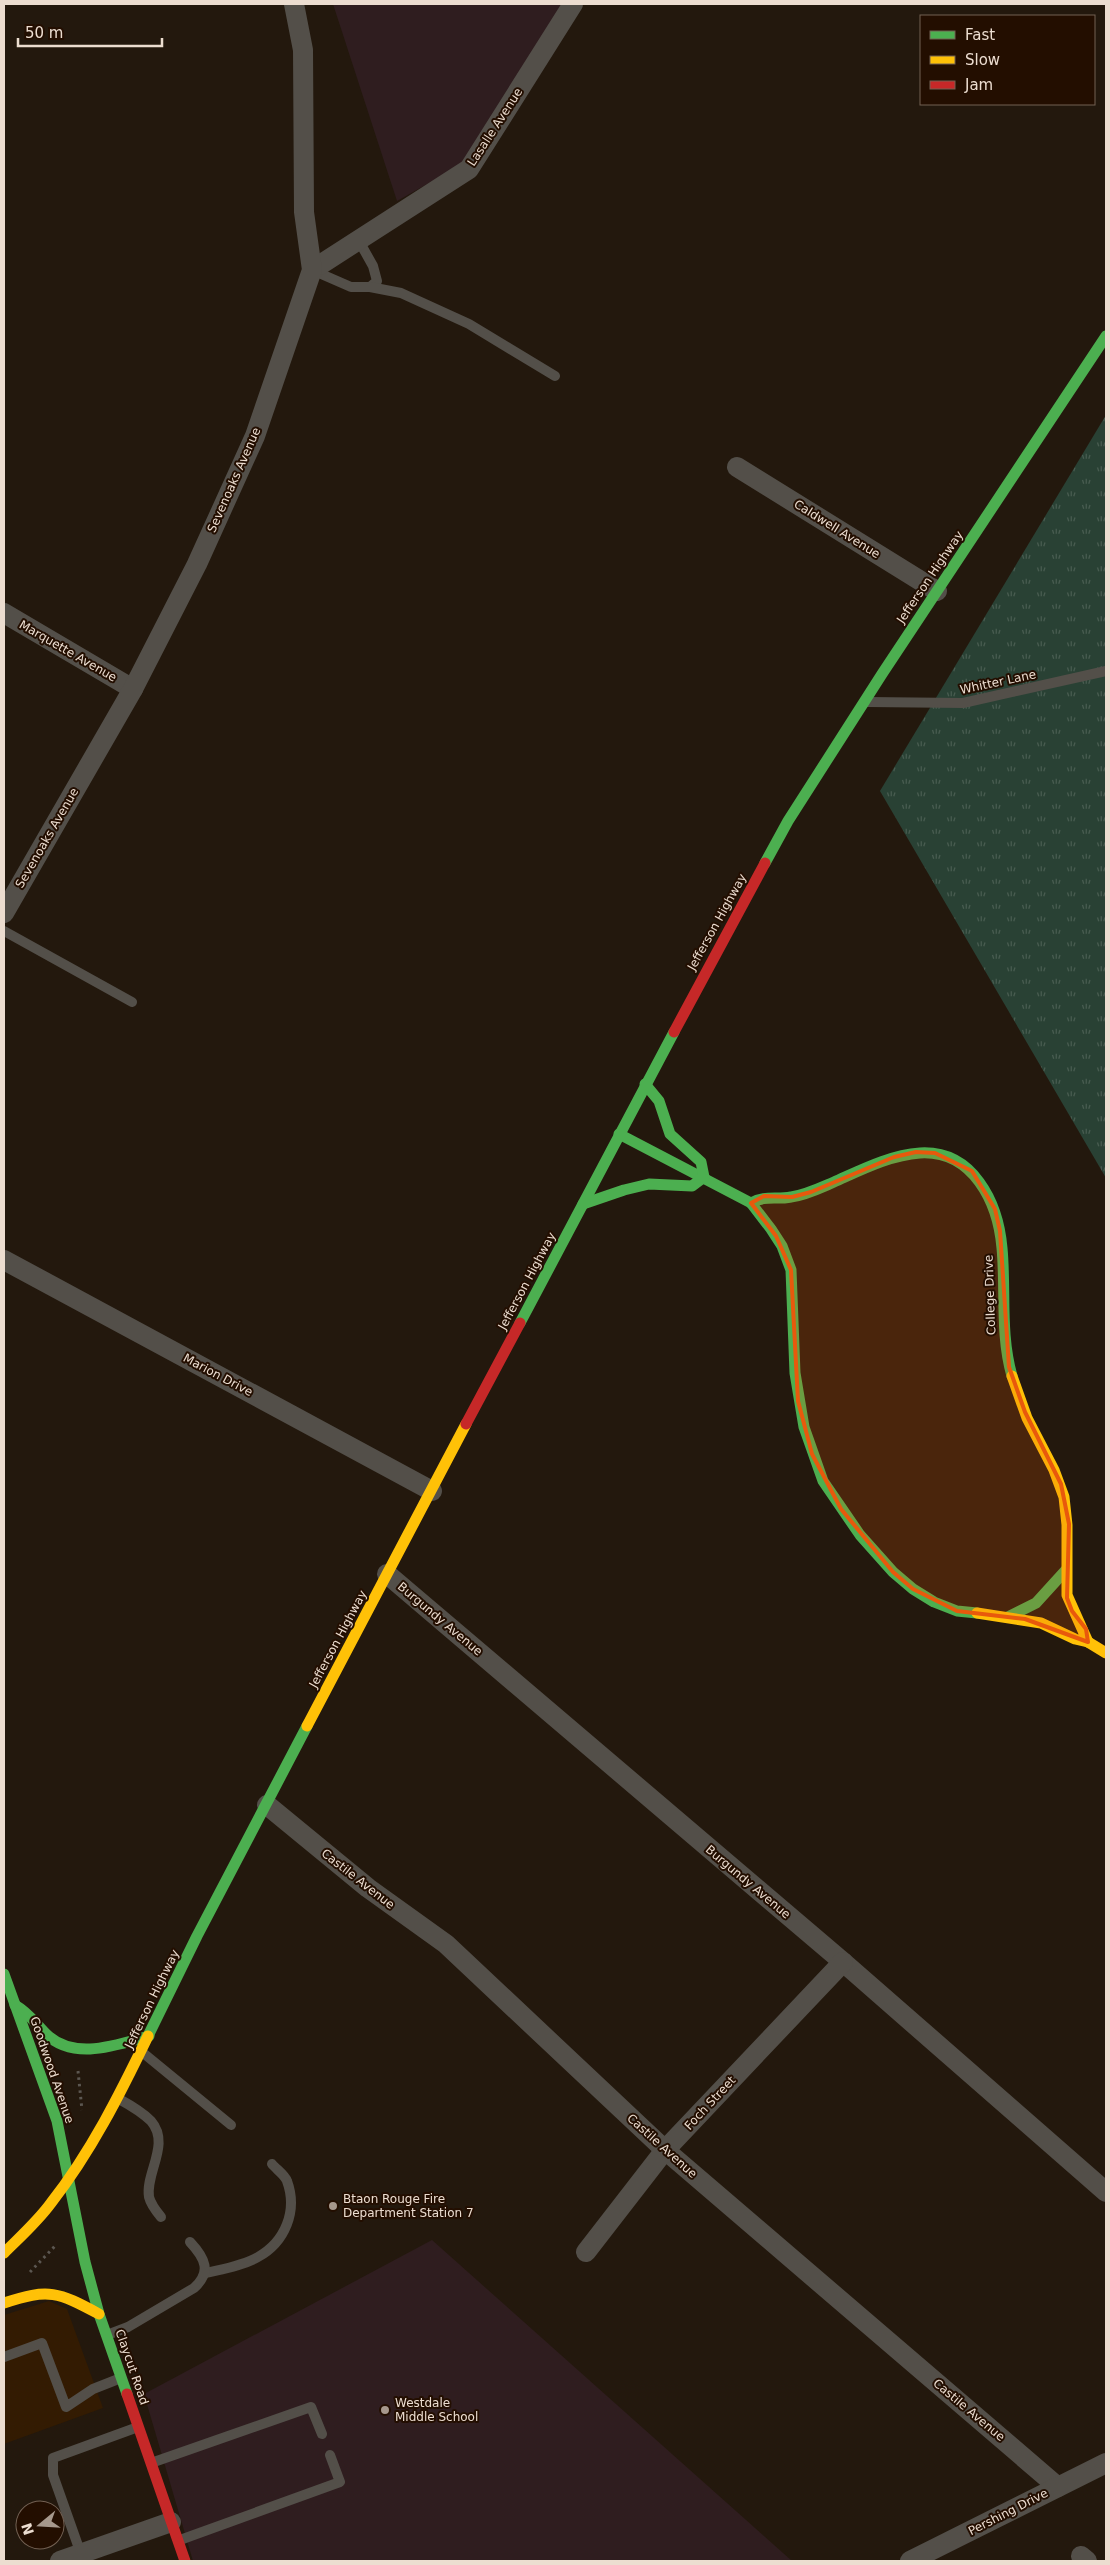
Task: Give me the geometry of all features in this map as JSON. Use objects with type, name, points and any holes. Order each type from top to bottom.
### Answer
[{"type":"main road","name":"Jefferson Highway","points":[[4,2253],[51,2204],[118,2098],[197,1936],[645,1084],[788,821],[864,702],[1106,336]]},
{"type":"main road","points":[[645,1084],[659,1101],[670,1134],[683,1148],[701,1162],[704,1177]]},
{"type":"main road","points":[[619,1134],[751,1203],[755,1214],[776,1236],[787,1256],[791,1270],[798,1401],[812,1454],[823,1481],[860,1535],[893,1572],[913,1589],[934,1602],[957,1611],[1040,1623],[1074,1639],[1088,1642],[1106,1654]]},
{"type":"main road","name":"College Drive","points":[[751,1203],[764,1196],[792,1197],[811,1192],[894,1157],[916,1152],[935,1153],[955,1160],[972,1172],[985,1190],[995,1209],[1000,1231],[1006,1348],[1016,1388],[1034,1433],[1061,1484],[1067,1506],[1069,1524],[1066,1570],[1070,1604],[1072,1610],[1086,1629],[1088,1642]]},
{"type":"main road","points":[[583,1204],[637,1185],[661,1182],[692,1186],[704,1177]]},
{"type":"main road","points":[[1008,1617],[1036,1603],[1066,1570]]},
{"type":"main road","name":"Goodwood Avenue","points":[[4,1974],[57,2121],[69,2178]]},
{"type":"main road","points":[[15,2005],[31,2014],[46,2034],[58,2044],[65,2046],[82,2049],[101,2048],[149,2036]]},
{"type":"main road","name":"Claycut Road","points":[[69,2178],[85,2262],[99,2314],[185,2561]]},
{"type":"main road","points":[[4,2304],[42,2291],[63,2294],[99,2314]]},
{"type":"street","name":"Sevenoaks Avenue","points":[[4,913],[133,689],[197,564],[255,436],[312,270],[304,212],[303,50],[294,4]]},
{"type":"street","name":"Lasalle Avenue","points":[[312,270],[469,169],[574,4]]},
{"type":"street","name":"Caldwell Avenue","points":[[737,466],[937,591]]},
{"type":"street","name":"Marquette Avenue","points":[[4,614],[133,689]]},
{"type":"street","name":"Marion Drive","points":[[4,1260],[432,1491]]},
{"type":"street","name":"Burgundy Avenue","points":[[387,1574],[843,1962],[1106,2192]]},
{"type":"street","name":"Castile Avenue","points":[[267,1805],[368,1888],[446,1944],[665,2150],[1058,2487]]},
{"type":"street","name":"Foch Street","points":[[586,2252],[665,2150],[843,1962]]},
{"type":"street","name":"Pershing Drive","points":[[910,2561],[1106,2463]]},
{"type":"street","points":[[60,2561],[174,2531]]},
{"type":"lane","points":[[359,241],[372,266],[377,281],[370,287]]},
{"type":"lane","points":[[312,270],[350,287],[370,287],[401,293],[469,324],[555,376]]},
{"type":"lane","name":"Whitter Lane","points":[[864,702],[963,703],[1106,671]]},
{"type":"lane","points":[[4,931],[132,1002]]},
{"type":"lane","points":[[142,2052],[231,2125]]},
{"type":"lane","points":[[118,2098],[152,2122],[156,2131],[159,2150],[149,2196],[155,2210],[161,2217]]},
{"type":"lane","points":[[206,2273],[257,2258],[268,2250],[289,2225],[291,2213],[287,2179],[272,2164]]},
{"type":"lane","points":[[106,2335],[128,2327],[194,2288],[203,2280],[206,2273],[199,2251],[190,2242]]},
{"type":"lane","points":[[4,2357],[42,2343],[66,2407],[93,2389],[122,2377]]},
{"type":"lane","points":[[150,2463],[312,2407],[322,2434]]},
{"type":"lane","points":[[81,2554],[53,2475],[53,2458],[138,2427]]},
{"type":"lane","points":[[174,2531],[340,2482],[330,2455]]},
{"type":"path","points":[[78,2065],[82,2110]]},
{"type":"path","points":[[76,2106],[80,2099]]},
{"type":"path","points":[[28,2276],[31,2269],[57,2244]]},
{"type":"highlighted area","points":[[916,1152],[935,1153],[972,1171],[995,1209],[1000,1231],[1009,1367],[1025,1412],[1061,1484],[1069,1524],[1067,1598],[1072,1611],[1086,1629],[1088,1642],[1025,1619],[957,1611],[913,1589],[893,1572],[841,1509],[812,1454],[798,1401],[791,1270],[776,1236],[751,1203],[764,1196],[792,1197],[811,1192],[894,1157]]},
{"type":"shaded area","points":[[333,4],[563,4],[463,164],[397,201]]},
{"type":"shaded area","name":"Westdale Middle School","points":[[432,2240],[792,2561],[193,2561],[144,2394]]},
{"type":"shaded area","points":[[49,2301],[67,2309],[103,2408],[4,2444],[4,2315]]},
{"type":"green space","points":[[1106,415],[1106,1178],[880,791]]},
{"type":"traffic: fast","points":[[765,863],[788,821],[882,674],[1106,336]]},
{"type":"traffic: fast","points":[[520,1323],[674,1032]]},
{"type":"traffic: fast","points":[[583,1204],[624,1190],[649,1184],[692,1186],[704,1177],[701,1162],[670,1134],[659,1101],[645,1084]]},
{"type":"traffic: fast","points":[[619,1134],[751,1203],[771,1229],[782,1246],[791,1270],[795,1373],[804,1427],[823,1481],[860,1535],[893,1572],[913,1589],[934,1602],[957,1611],[977,1613]]},
{"type":"traffic: fast","points":[[751,1203],[766,1198],[786,1198],[802,1195],[876,1164],[909,1154],[939,1154],[955,1160],[979,1182],[995,1213],[1000,1231],[1006,1344],[1012,1376]]},
{"type":"traffic: fast","points":[[1008,1617],[1036,1603],[1066,1570]]},
{"type":"traffic: fast","points":[[148,2036],[197,1936],[307,1726]]},
{"type":"traffic: fast","points":[[4,1974],[57,2121],[85,2262],[99,2314],[127,2394]]},
{"type":"traffic: fast","points":[[15,2005],[28,2015],[46,2034],[57,2042],[69,2047],[82,2049],[96,2048],[149,2036]]},
{"type":"traffic: slow","points":[[1012,1376],[1027,1418],[1054,1470],[1064,1497],[1067,1525],[1067,1595],[1088,1642]]},
{"type":"traffic: slow","points":[[307,1726],[466,1424]]},
{"type":"traffic: slow","points":[[977,1613],[1041,1623],[1075,1639],[1088,1642],[1106,1653]]},
{"type":"traffic: slow","points":[[4,2253],[29,2229],[66,2184],[116,2101],[148,2036]]},
{"type":"traffic: slow","points":[[4,2303],[32,2295],[53,2295],[73,2301],[99,2314]]},
{"type":"traffic: jam","points":[[674,1032],[765,863]]},
{"type":"traffic: jam","points":[[466,1424],[520,1323]]},
{"type":"traffic: jam","points":[[127,2394],[185,2561]]},
{"type":"place","name":"Btaon Rouge Fire Department Station 7","points":[[333,2206]]},
{"type":"place","name":"Westdale Middle School","points":[[385,2410]]}]
